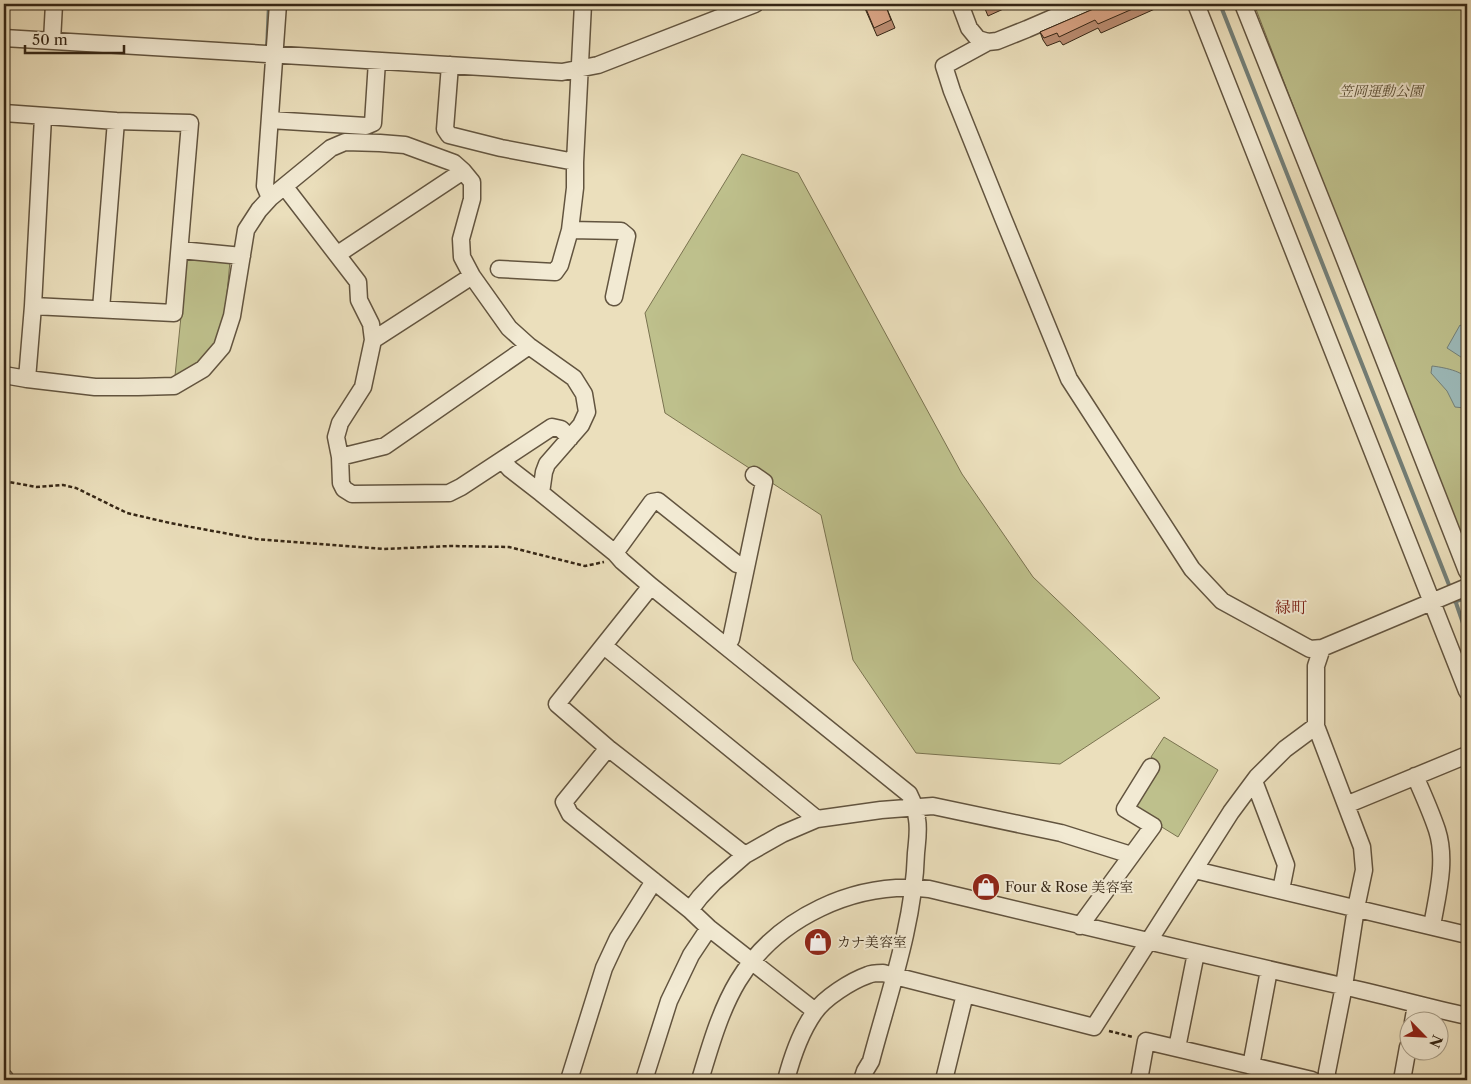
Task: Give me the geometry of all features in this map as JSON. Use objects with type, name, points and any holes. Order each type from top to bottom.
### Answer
[{"type":"street","points":[[52,41],[54,4]]},
{"type":"street","points":[[270,198],[265,186],[278,4]]},
{"type":"street","points":[[499,269],[555,272],[560,265],[570,230],[575,188],[583,4]]},
{"type":"street","points":[[4,38],[562,72],[598,65],[756,4]]},
{"type":"street","points":[[960,4],[969,28],[978,39],[988,42]]},
{"type":"street","points":[[1085,4],[1027,29],[996,41],[988,42],[944,66],[952,92],[1070,378],[1192,569],[1222,600],[1310,650],[1322,648],[1436,600],[1466,582],[1344,256],[1243,4]]},
{"type":"street","points":[[1196,4],[1436,600],[1467,691]]},
{"type":"street","points":[[270,120],[366,126],[373,123],[377,60]]},
{"type":"street","points":[[450,65],[445,129],[449,135],[501,148],[575,162]]},
{"type":"street","points":[[4,114],[116,121],[190,123],[174,313],[33,306]]},
{"type":"street","points":[[27,379],[33,306],[43,117]]},
{"type":"street","points":[[101,309],[116,121]]},
{"type":"street","points":[[4,376],[94,387],[174,386],[203,369],[222,347],[232,316],[246,230],[259,210],[270,198],[331,148],[345,142],[405,145],[454,163],[472,182],[472,199],[461,239],[462,257],[472,276],[509,328],[574,378],[584,394],[586,412],[581,425],[547,464],[541,493]]},
{"type":"street","points":[[338,254],[463,171]]},
{"type":"street","points":[[285,187],[358,282],[359,300],[371,324],[374,340],[363,387],[340,423],[336,437],[340,457],[341,483],[344,489],[352,494],[449,493],[552,427],[560,429],[570,438]]},
{"type":"street","points":[[570,230],[621,231],[627,236],[614,297]]},
{"type":"street","points":[[180,250],[242,256]]},
{"type":"street","points":[[374,340],[472,276]]},
{"type":"street","points":[[340,457],[385,446],[530,346]]},
{"type":"street","points":[[502,460],[510,469],[614,553],[651,586],[909,794],[918,821],[914,887],[894,977],[871,1061],[862,1080]]},
{"type":"street","points":[[726,646],[731,638],[764,482],[754,474]]},
{"type":"street","points":[[614,553],[652,502],[658,501],[738,564],[746,566]]},
{"type":"street","points":[[651,586],[557,704],[608,748],[745,855]]},
{"type":"street","points":[[604,646],[817,819]]},
{"type":"street","points":[[1322,648],[1316,666],[1316,726],[1362,847],[1364,870],[1327,1080]]},
{"type":"street","points":[[786,1080],[800,1037],[815,1011],[841,989],[869,974],[883,973],[1094,1027],[1231,812],[1254,781],[1285,749],[1316,726]]},
{"type":"street","points":[[608,748],[564,802],[570,814],[690,910],[709,928],[815,1011]]},
{"type":"street","points":[[1346,805],[1467,755]]},
{"type":"street","points":[[1080,926],[1153,826],[1125,809],[1151,766]]},
{"type":"street","points":[[1416,776],[1437,831],[1440,848],[1441,865],[1432,926]]},
{"type":"street","points":[[1254,781],[1286,865],[1281,890]]},
{"type":"street","points":[[690,910],[714,882],[745,855],[782,834],[817,819],[881,810],[933,806],[1061,833],[1132,855]]},
{"type":"street","points":[[1195,870],[1467,935]]},
{"type":"street","points":[[569,1080],[604,968],[618,938],[654,881]]},
{"type":"street","points":[[700,1080],[724,1008],[737,982],[752,960],[772,940],[799,919],[830,903],[862,893],[914,887],[1467,1016]]},
{"type":"street","points":[[644,1080],[670,1001],[692,955],[709,928]]},
{"type":"street","points":[[1177,1048],[1196,953]]},
{"type":"street","points":[[1257,1072],[1269,970]]},
{"type":"street","points":[[944,1080],[965,994]]},
{"type":"street","points":[[1415,1012],[1416,1004]]},
{"type":"street","points":[[1139,1080],[1146,1041],[1177,1048],[1257,1072],[1312,1080]]},
{"type":"street","points":[[1402,1080],[1405,1062]]},
{"type":"path","points":[[4,481],[36,487],[63,485],[76,488],[127,513],[256,539],[384,549],[451,546],[509,547],[585,566],[608,561],[614,553]]},
{"type":"path","points":[[1094,1027],[1146,1041]]},
{"type":"green space","name":"笠岡運動公園","points":[[1254,4],[1467,4],[1467,558]]},
{"type":"green space","points":[[742,154],[798,173],[962,474],[1033,577],[1160,698],[1060,764],[916,753],[853,660],[821,515],[665,413],[645,313]]},
{"type":"green space","points":[[187,257],[230,261],[224,326],[219,339],[201,361],[175,376]]},
{"type":"green space","points":[[1164,737],[1218,770],[1178,837],[1131,808],[1159,763],[1151,757]]},
{"type":"water","points":[[1460,325],[1467,330],[1467,361],[1447,348]]},
{"type":"water","points":[[1432,366],[1458,372],[1466,378],[1468,393],[1467,405],[1464,408],[1455,407],[1447,391],[1431,373]]},
{"type":"building","points":[[864,4],[885,4],[891,20],[874,28]]},
{"type":"building","points":[[1105,4],[1144,4],[1098,24],[1095,20],[1059,37],[1057,33],[1044,38],[1040,32]]},
{"type":"waterway","points":[[267,49],[269,4]]},
{"type":"waterway","points":[[1220,4],[1451,590]]},
{"type":"waterway","points":[[1454,597],[1467,635]]},
{"type":"waterway","points":[[1455,602],[1467,597]]},
{"type":"place","name":"Four & Rose 美容室","points":[[986,887]]},
{"type":"place","name":"カナ美容室","points":[[818,942]]},
{"type":"district","name":"緑町","points":[[1291,607]]}]
